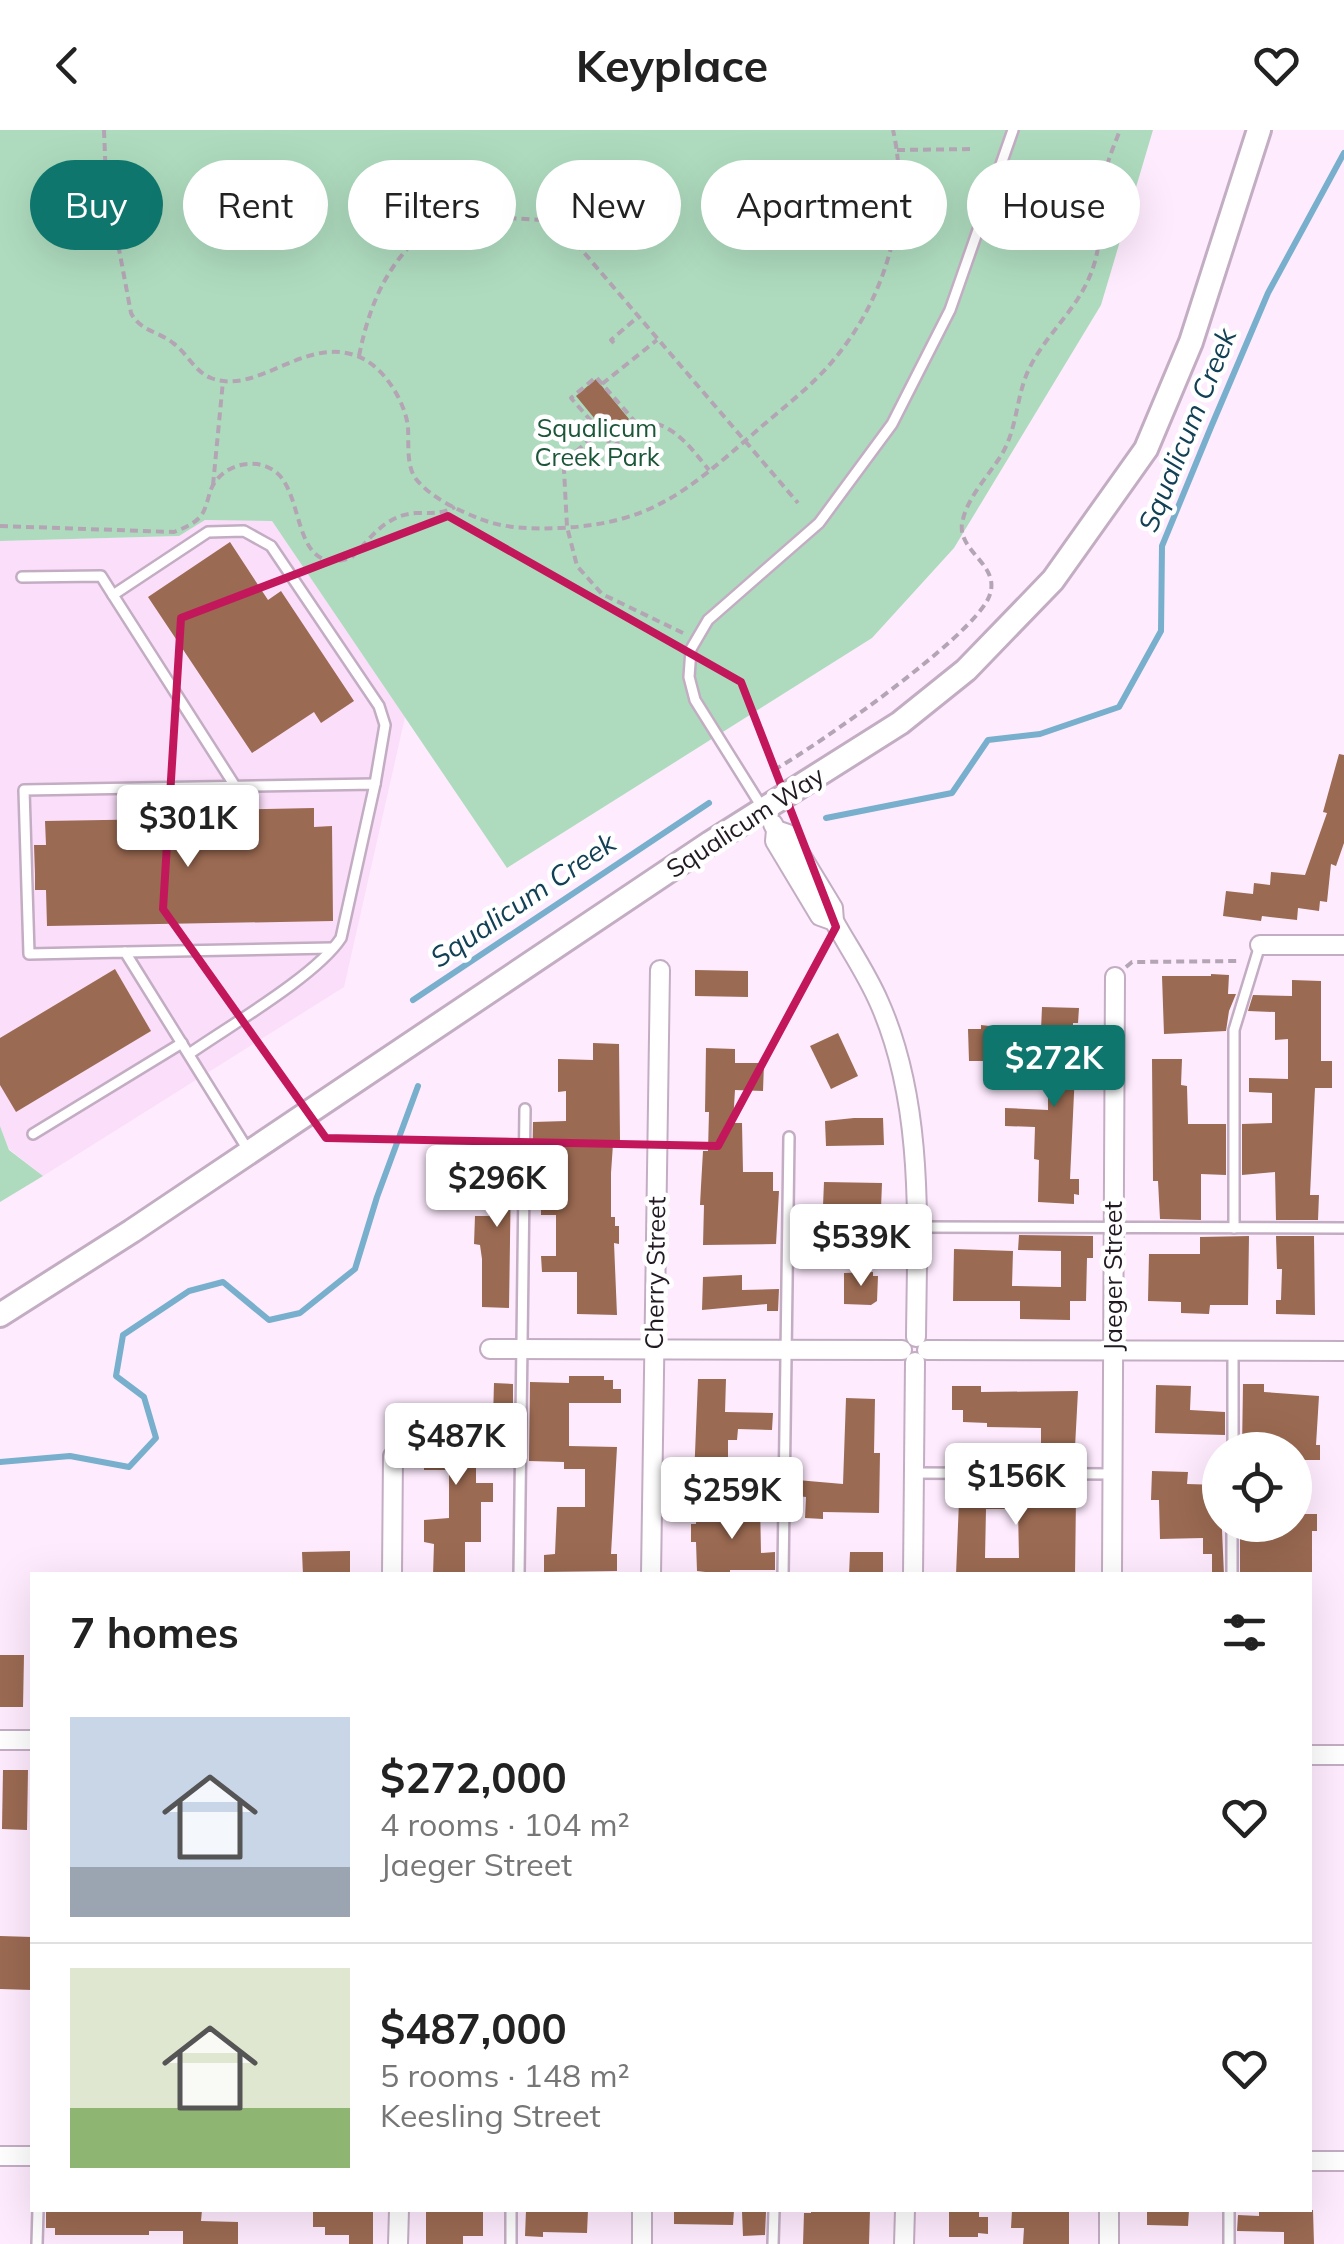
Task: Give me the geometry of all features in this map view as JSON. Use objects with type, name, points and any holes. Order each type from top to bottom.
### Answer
[{"type":"street","name":"Squalicum Way","points":[[0,1315],[900,723],[966,670],[1052,580],[1146,449],[1191,342],[1259,130]]},
{"type":"street","points":[[764,809],[776,830],[776,842],[820,916],[834,921],[880,1002],[901,1071],[912,1132],[917,1227],[912,1572]]},
{"type":"street","points":[[1257,953],[1344,945]]},
{"type":"street","name":"Cherry Street","points":[[651,1572],[660,970]]},
{"type":"street","name":"Jaeger Street","points":[[1112,1572],[1115,977]]},
{"type":"street","points":[[490,1348],[1344,1352]]},
{"type":"street","points":[[392,1572],[393,1456]]},
{"type":"street","points":[[0,1740],[30,1740]]},
{"type":"street","points":[[1312,1755],[1344,1755]]},
{"type":"street","points":[[0,2156],[30,2156]]},
{"type":"street","points":[[1312,2161],[1344,2161]]},
{"type":"street","points":[[398,2244],[399,2212]]},
{"type":"street","points":[[642,2212],[642,2244]]},
{"type":"street","points":[[904,2244],[905,2212]]},
{"type":"street","points":[[1109,2212],[1109,2244]]},
{"type":"lane","points":[[764,809],[695,700],[689,677],[691,648],[708,620],[819,523],[892,424],[950,310],[1012,130]]},
{"type":"lane","points":[[113,595],[208,532],[244,531],[265,540],[384,716],[384,741],[341,938],[312,968],[189,1054]]},
{"type":"lane","points":[[22,577],[100,576],[235,786]]},
{"type":"lane","points":[[334,948],[28,954],[24,790],[375,784]]},
{"type":"lane","points":[[125,952],[250,1152]]},
{"type":"lane","points":[[1234,1228],[1234,1030],[1257,953]]},
{"type":"lane","points":[[33,1134],[182,1043]]},
{"type":"lane","points":[[519,1572],[525,1109]]},
{"type":"lane","points":[[783,1572],[789,1136]]},
{"type":"lane","points":[[917,1227],[1344,1228]]},
{"type":"lane","points":[[1233,1351],[1233,1432]]},
{"type":"lane","points":[[914,1473],[1112,1474]]},
{"type":"lane","points":[[1232,1542],[1232,1572]]},
{"type":"lane","points":[[38,2212],[38,2244]]},
{"type":"lane","points":[[511,2212],[511,2244]]},
{"type":"lane","points":[[773,2244],[774,2212]]},
{"type":"lane","points":[[1229,2212],[1229,2244]]},
{"type":"path","points":[[104,130],[106,180],[133,318],[139,325],[171,341],[206,376],[223,381],[242,380],[321,352],[359,356],[384,377],[397,397],[407,422],[413,475],[427,490],[455,508],[498,525],[522,529],[617,522],[670,500],[828,366],[867,309],[886,268],[896,227],[898,150],[893,130]]},
{"type":"path","points":[[774,770],[912,673],[961,632],[986,603],[992,584],[990,577],[965,543],[962,521],[1009,441],[1032,362],[1079,299],[1091,274],[1100,242],[1104,177],[1120,130]]},
{"type":"path","points":[[898,150],[974,148]]},
{"type":"path","points":[[359,356],[364,328],[390,268],[416,237],[445,214],[557,221],[798,502]]},
{"type":"path","points":[[614,343],[612,340],[639,316]]},
{"type":"path","points":[[602,384],[658,339]]},
{"type":"path","points":[[638,425],[596,376],[572,398],[613,446],[638,425],[658,426],[673,432],[709,470]]},
{"type":"path","points":[[213,485],[223,381]]},
{"type":"path","points":[[600,431],[566,464],[567,527],[576,566],[595,589],[683,633]]},
{"type":"path","points":[[1115,977],[1132,962],[1257,953]]},
{"type":"highlighted area","points":[[448,516],[741,682],[836,927],[718,1146],[326,1138],[163,909],[181,618]]},
{"type":"shaded area","points":[[205,520],[272,521],[405,717],[344,987],[43,1176],[9,1149],[0,1126],[0,541],[179,536]]},
{"type":"green space","name":"Squalicum Creek Park","points":[[0,130],[1153,130],[1140,174],[1140,160],[967,160],[967,250],[1117,250],[1101,305],[954,548],[872,638],[507,868],[272,521],[205,520],[179,536],[0,541]]},
{"type":"green space","points":[[0,1126],[9,1150],[43,1176],[0,1202]]},
{"type":"building","points":[[596,379],[629,419],[609,436],[576,396]]},
{"type":"building","points":[[230,542],[268,600],[281,591],[354,701],[321,723],[314,712],[252,753],[148,597]]},
{"type":"building","points":[[1339,754],[1344,755],[1344,843],[1336,866],[1331,864],[1327,902],[1320,901],[1319,911],[1298,908],[1297,920],[1223,916],[1226,891],[1253,894],[1254,883],[1270,885],[1271,872],[1305,875],[1327,813],[1323,812]]},
{"type":"building","points":[[314,808],[314,827],[332,826],[333,921],[47,926],[46,890],[35,890],[34,845],[46,845],[45,821],[223,818],[223,810]]},
{"type":"building","points":[[115,969],[151,1031],[16,1112],[0,1085],[0,1038]]},
{"type":"building","points":[[695,970],[748,971],[748,997],[695,996]]},
{"type":"building","points":[[1229,975],[1228,994],[1236,994],[1226,1031],[1164,1034],[1162,976]]},
{"type":"building","points":[[1292,980],[1321,981],[1321,1061],[1332,1061],[1332,1088],[1315,1088],[1310,1195],[1319,1195],[1318,1220],[1276,1220],[1275,1172],[1242,1175],[1242,1124],[1272,1123],[1272,1093],[1249,1092],[1249,1078],[1288,1079],[1288,1039],[1275,1040],[1275,1012],[1248,1011],[1253,995],[1292,996]]},
{"type":"building","points":[[1042,1007],[1079,1008],[1078,1023],[1073,1023],[1070,1179],[1079,1179],[1079,1195],[1074,1194],[1074,1204],[1038,1202],[1035,1127],[1005,1126],[1005,1108],[1048,1110],[1048,1054],[1040,1053]]},
{"type":"building","points":[[981,1025],[1007,1028],[1006,1061],[969,1061],[968,1029],[981,1029]]},
{"type":"building","points":[[838,1033],[858,1076],[831,1089],[810,1046]]},
{"type":"building","points":[[593,1043],[619,1044],[620,1141],[613,1144],[611,1173],[611,1217],[619,1226],[619,1244],[614,1243],[617,1315],[577,1314],[577,1272],[542,1272],[541,1256],[556,1256],[556,1215],[541,1215],[541,1174],[532,1174],[533,1122],[566,1121],[566,1091],[558,1092],[558,1059],[593,1060]]},
{"type":"building","points":[[706,1048],[735,1049],[735,1063],[764,1063],[763,1091],[735,1090],[733,1123],[742,1123],[743,1172],[773,1172],[773,1191],[779,1191],[776,1244],[703,1245],[704,1205],[700,1205],[709,1112],[705,1112]]},
{"type":"building","points":[[1152,1059],[1182,1059],[1181,1085],[1187,1086],[1188,1124],[1226,1124],[1226,1175],[1201,1174],[1201,1220],[1160,1219],[1158,1181],[1153,1181]]},
{"type":"building","points":[[883,1118],[884,1145],[826,1146],[825,1121]]},
{"type":"building","points":[[488,1149],[516,1149],[516,1173],[511,1173],[509,1308],[482,1307],[482,1259],[480,1245],[474,1244],[475,1216],[489,1216]]},
{"type":"building","points":[[824,1182],[882,1183],[881,1208],[823,1206]]},
{"type":"building","points":[[1019,1235],[1093,1236],[1093,1258],[1087,1258],[1086,1301],[1070,1301],[1070,1320],[1020,1319],[1020,1301],[953,1301],[954,1249],[1013,1251],[1012,1286],[1061,1287],[1061,1251],[1018,1250]]},
{"type":"building","points":[[1249,1236],[1248,1305],[1210,1305],[1209,1314],[1181,1313],[1181,1302],[1148,1301],[1149,1254],[1200,1254],[1200,1237]]},
{"type":"building","points":[[1276,1236],[1314,1236],[1315,1315],[1276,1314],[1276,1300],[1281,1300],[1282,1269],[1277,1269]]},
{"type":"building","points":[[873,1272],[873,1276],[878,1276],[877,1301],[871,1305],[844,1304],[844,1273]]},
{"type":"building","points":[[742,1275],[742,1290],[779,1289],[778,1311],[767,1311],[767,1304],[702,1310],[703,1277]]},
{"type":"building","points":[[569,1376],[604,1376],[604,1380],[613,1380],[613,1389],[621,1389],[621,1403],[569,1403],[569,1446],[617,1447],[611,1554],[617,1554],[617,1571],[544,1572],[544,1555],[555,1554],[557,1507],[585,1507],[585,1469],[564,1469],[564,1462],[529,1461],[530,1382],[569,1383]]},
{"type":"building","points":[[698,1379],[726,1379],[725,1412],[773,1413],[772,1430],[738,1429],[737,1440],[728,1440],[728,1471],[713,1470],[713,1478],[694,1478]]},
{"type":"building","points":[[494,1383],[513,1384],[513,1419],[493,1418]]},
{"type":"building","points":[[1243,1384],[1264,1384],[1264,1392],[1319,1396],[1316,1445],[1320,1445],[1320,1460],[1312,1460],[1312,1432],[1242,1432]]},
{"type":"building","points":[[1156,1385],[1191,1386],[1190,1410],[1225,1412],[1225,1432],[1155,1433]]},
{"type":"building","points":[[952,1386],[981,1386],[981,1392],[1078,1391],[1074,1466],[1041,1466],[1041,1428],[987,1427],[987,1423],[963,1422],[963,1410],[952,1410]]},
{"type":"building","points":[[846,1398],[875,1399],[874,1453],[880,1453],[879,1513],[823,1512],[823,1519],[805,1518],[806,1497],[797,1496],[797,1480],[843,1484]]},
{"type":"building","points":[[453,1406],[480,1407],[476,1483],[493,1483],[493,1502],[481,1502],[481,1542],[465,1542],[465,1572],[433,1572],[434,1544],[424,1542],[424,1520],[449,1518],[449,1470],[424,1470],[428,1415],[453,1416]]},
{"type":"building","points":[[1152,1471],[1188,1472],[1187,1484],[1202,1484],[1202,1538],[1160,1539],[1159,1500],[1151,1500]]},
{"type":"building","points":[[953,1481],[1081,1482],[1081,1497],[1076,1497],[1075,1572],[956,1572],[959,1501],[952,1501]],"holes":[[[986,1509],[1018,1509],[1019,1558],[985,1558]]]},
{"type":"building","points":[[760,1501],[761,1553],[775,1552],[775,1570],[697,1571],[691,1524],[733,1521],[732,1502]]},
{"type":"building","points":[[1312,1514],[1317,1514],[1317,1531],[1312,1531]]},
{"type":"building","points":[[1203,1542],[1223,1542],[1224,1572],[1212,1572],[1212,1554],[1203,1554]]},
{"type":"building","points":[[1240,1542],[1312,1542],[1312,1572],[1240,1572]]},
{"type":"building","points":[[350,1551],[350,1572],[303,1572],[302,1552]]},
{"type":"building","points":[[850,1552],[883,1552],[883,1572],[849,1572]]},
{"type":"building","points":[[0,1655],[24,1655],[23,1707],[0,1707]]},
{"type":"building","points":[[3,1770],[28,1770],[27,1830],[2,1829]]},
{"type":"building","points":[[0,1936],[30,1937],[30,1990],[0,1989]]},
{"type":"building","points":[[1313,2210],[1314,2244],[1284,2244],[1284,2232],[1237,2231],[1238,2215],[1259,2216],[1259,2212]]},
{"type":"building","points":[[46,2212],[202,2212],[201,2221],[238,2222],[238,2244],[183,2244],[183,2231],[55,2235],[55,2228],[46,2228]]},
{"type":"building","points":[[313,2212],[373,2212],[373,2244],[349,2244],[349,2235],[325,2235],[325,2227],[313,2227]]},
{"type":"building","points":[[426,2212],[483,2212],[483,2236],[463,2236],[463,2244],[426,2244]]},
{"type":"building","points":[[526,2212],[588,2212],[587,2233],[543,2232],[543,2237],[525,2236]]},
{"type":"building","points":[[674,2212],[734,2212],[733,2225],[674,2224]]},
{"type":"building","points":[[742,2212],[766,2212],[765,2235],[743,2236]]},
{"type":"building","points":[[870,2212],[869,2244],[803,2244],[804,2213]]},
{"type":"building","points":[[949,2212],[979,2212],[979,2217],[988,2217],[988,2234],[949,2237]]},
{"type":"building","points":[[1012,2212],[1069,2212],[1069,2244],[1023,2244],[1024,2228],[1011,2228]]},
{"type":"building","points":[[1147,2212],[1189,2212],[1188,2226],[1147,2225]]},
{"type":"waterway","name":"Squalicum Creek","points":[[826,818],[952,793],[988,740],[1040,734],[1119,707],[1161,631],[1162,546],[1268,293],[1344,153]]},
{"type":"waterway","name":"Squalicum Creek","points":[[413,1000],[709,803]]},
{"type":"waterway","name":"Squalicum Creek","points":[[0,1462],[70,1456],[129,1467],[156,1438],[144,1397],[116,1376],[123,1335],[189,1291],[223,1282],[269,1320],[300,1313],[355,1269],[418,1086]]}]
